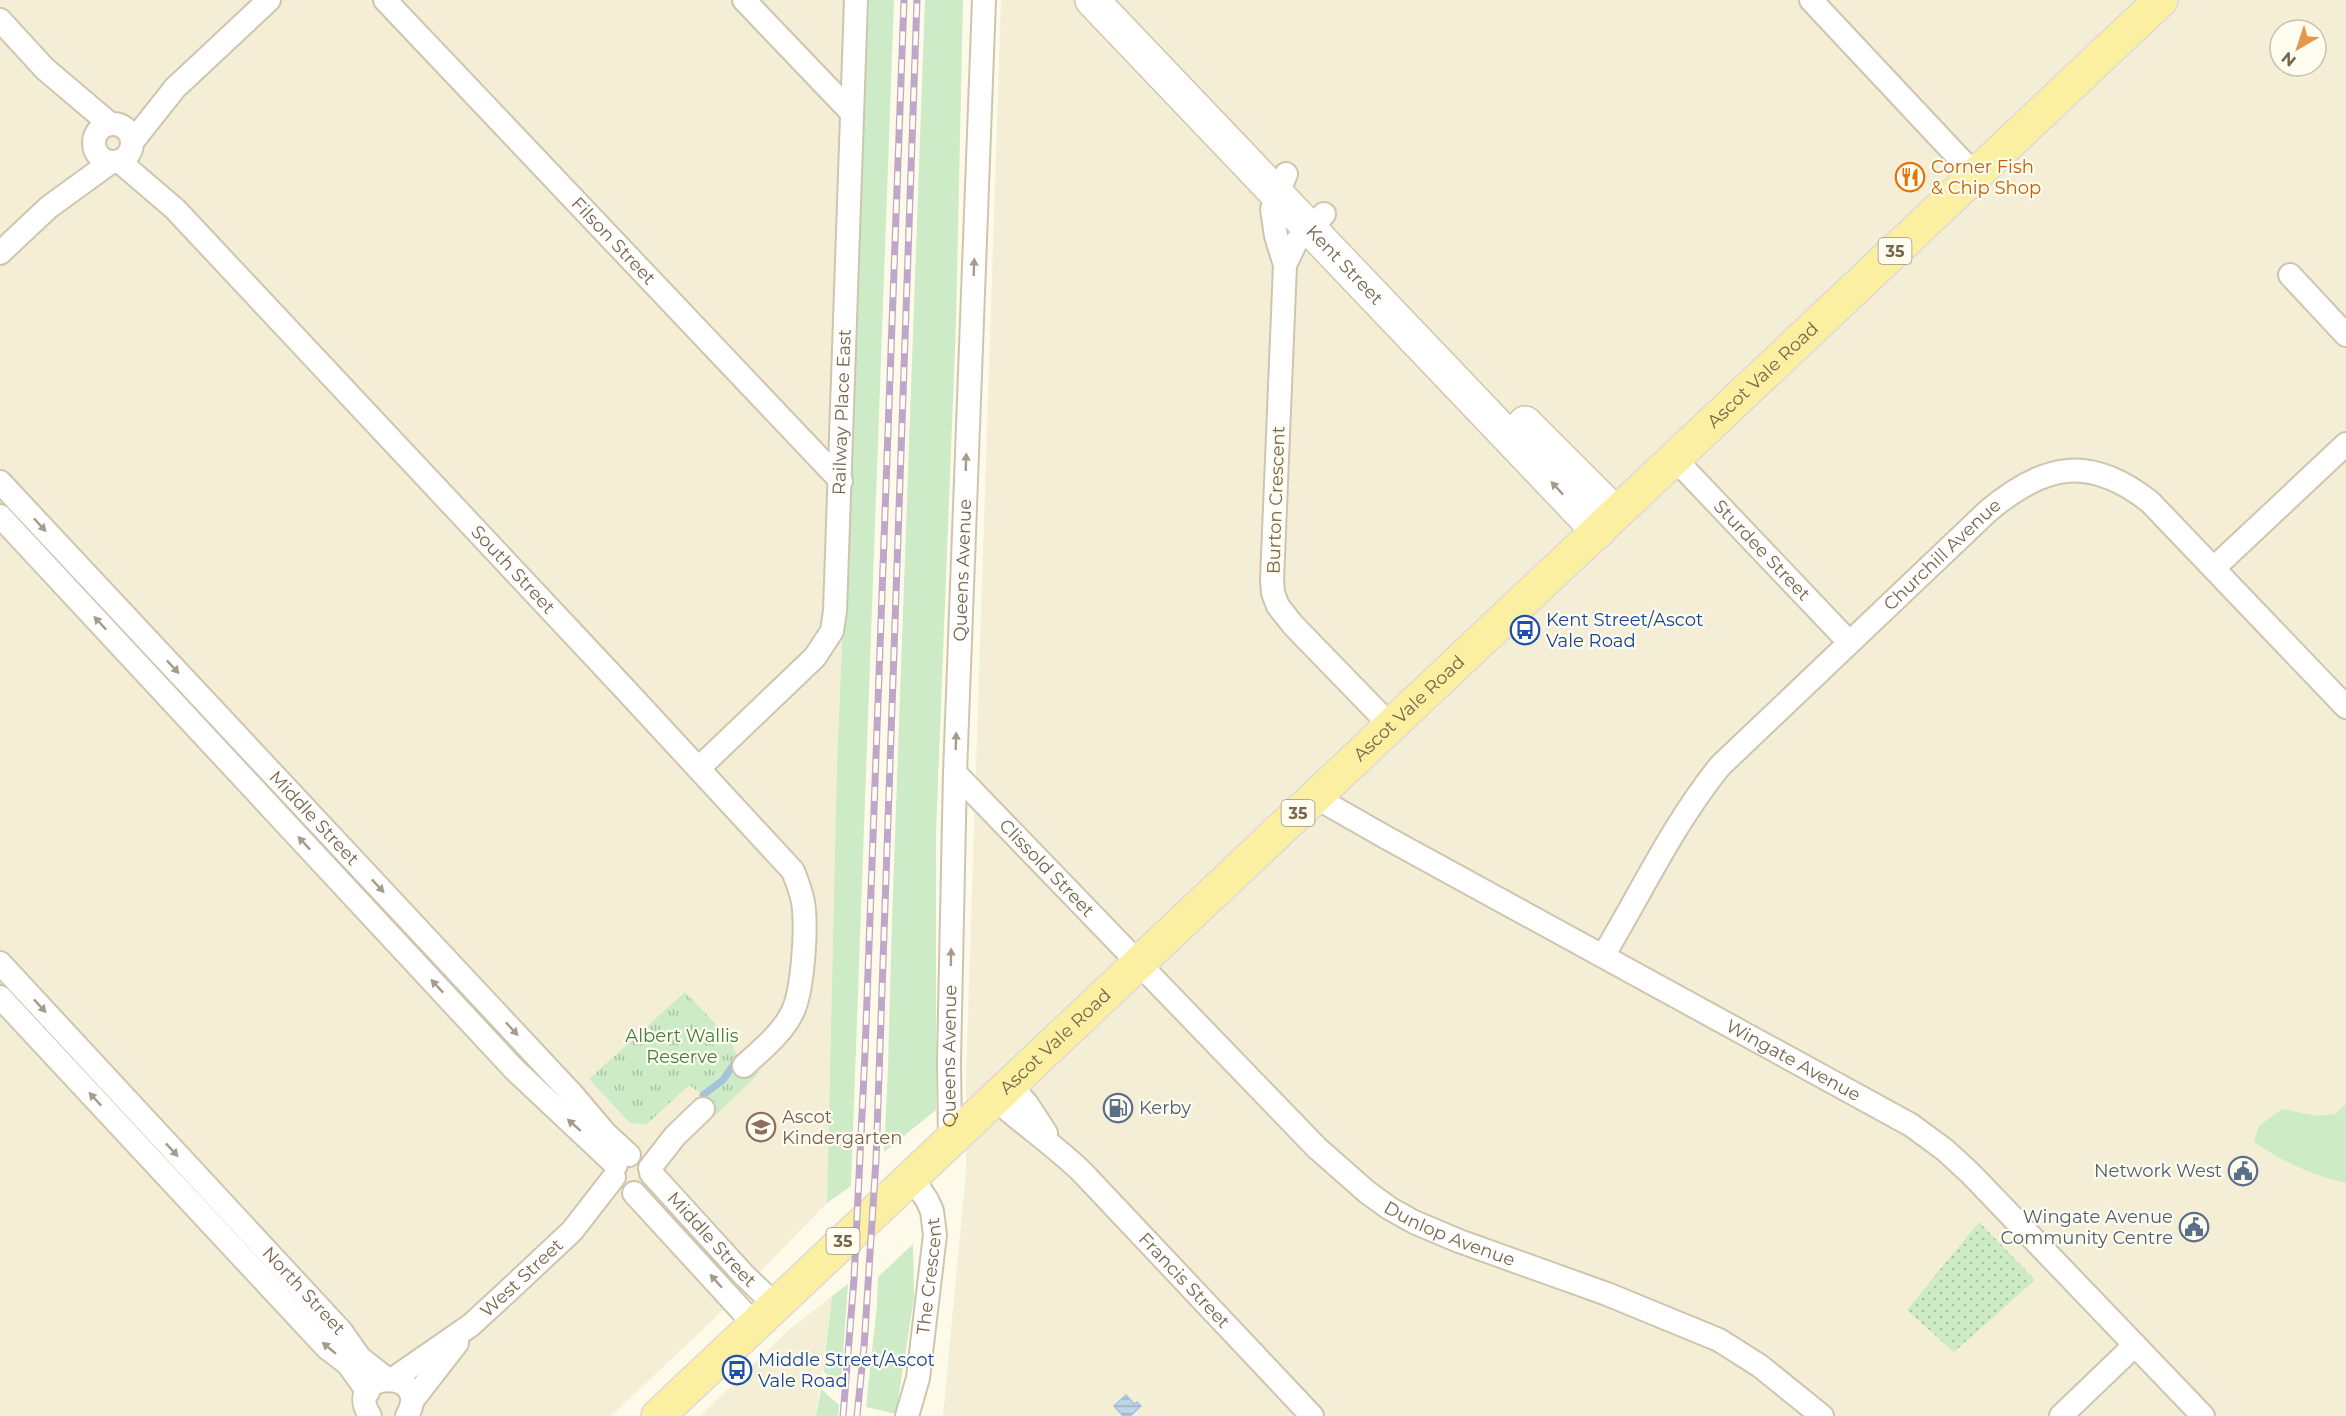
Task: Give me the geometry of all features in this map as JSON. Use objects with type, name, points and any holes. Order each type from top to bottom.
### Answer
[{"type":"main road","name":"Ascot Vale Road","points":[[658,1416],[2161,0]]},
{"type":"street","points":[[0,253],[114,143],[269,0]]},
{"type":"street","name":"Filson Street","points":[[385,0],[841,481]]},
{"type":"street","points":[[744,0],[852,113]]},
{"type":"street","name":"Railway Place East","points":[[699,768],[815,657],[832,631],[841,481],[856,0]]},
{"type":"street","name":"Queens Avenue","points":[[950,1140],[949,1061],[955,773],[984,0]]},
{"type":"street","points":[[1811,0],[1975,175]]},
{"type":"street","name":"Kent Street","points":[[1108,3],[1606,522]]},
{"type":"street","name":"South Street","points":[[0,20],[793,871],[800,887],[803,905],[801,982],[793,1012],[772,1039],[744,1066]]},
{"type":"street","name":"Burton Crescent","points":[[1282,184],[1272,209],[1276,236],[1285,265]]},
{"type":"street","name":"Burton Crescent","points":[[1317,221],[1290,250],[1285,265],[1273,593],[1278,606],[1293,625],[1391,726]]},
{"type":"street","points":[[2290,275],[2346,335]]},
{"type":"street","points":[[2214,568],[2346,444]]},
{"type":"street","name":"Sturdee Street","points":[[1675,459],[1849,642]]},
{"type":"street","name":"Churchill Avenue","points":[[1603,956],[1704,786],[1742,744],[2007,495],[2043,475],[2064,471],[2109,476],[2130,487],[2150,502],[2346,707]]},
{"type":"street","name":"Middle Street","points":[[0,482],[557,1077],[605,1133],[633,1172]]},
{"type":"street","name":"Middle Street","points":[[0,516],[514,1069],[633,1172],[743,1274],[765,1315]]},
{"type":"street","name":"Clissold Street","points":[[955,773],[1138,962]]},
{"type":"street","name":"Wingate Avenue","points":[[1315,796],[1911,1125],[1971,1174],[2203,1416]]},
{"type":"street","name":"Dunlop Avenue","points":[[1138,962],[1338,1169],[1389,1208],[1414,1222],[1459,1241],[1607,1294],[1719,1340],[1760,1366],[1822,1416]]},
{"type":"street","name":"North Street","points":[[0,963],[127,1118],[213,1211],[327,1348],[348,1364],[364,1406]]},
{"type":"street","name":"North Street","points":[[0,997],[127,1118]]},
{"type":"street","name":"Francis Street","points":[[1001,1091],[1015,1117],[1055,1146],[1312,1416]]},
{"type":"street","name":"West Street","points":[[364,1406],[376,1382],[390,1379],[471,1325],[703,1109]]},
{"type":"street","name":"The Crescent","points":[[907,1416],[918,1378],[935,1236],[932,1211],[911,1176]]},
{"type":"street","name":"North Street","points":[[213,1211],[341,1331],[360,1358],[406,1387],[413,1409]]},
{"type":"street","name":"West Street","points":[[413,1409],[471,1325]]},
{"type":"street","points":[[2061,1416],[2134,1345]]},
{"type":"shaded area","points":[[0,0],[869,0],[837,762],[827,1203],[716,1317],[611,1416],[0,1416]]},
{"type":"shaded area","points":[[1001,0],[2346,0],[2346,1416],[943,1416],[966,1171],[966,1075]]},
{"type":"shaded area","points":[[832,1296],[816,1416],[700,1416],[791,1328]]},
{"type":"green space","points":[[869,0],[894,0],[851,1186],[827,1203],[837,762]]},
{"type":"green space","points":[[925,0],[963,0],[956,322],[936,832],[936,1110],[884,1152],[888,1067]]},
{"type":"green space","name":"Albert Wallis Reserve","points":[[685,992],[729,1038],[738,1058],[760,1072],[715,1116],[703,1095],[689,1085],[647,1124],[630,1123],[589,1079]]},
{"type":"green space","points":[[2346,1104],[2346,1183],[2298,1167],[2254,1142],[2259,1126],[2282,1109],[2317,1116],[2335,1114]]},
{"type":"green space","points":[[1979,1222],[2035,1280],[1954,1352],[1907,1310]]},
{"type":"green space","points":[[913,1244],[914,1298],[896,1413],[892,1413],[866,1407],[878,1277]]},
{"type":"green space","points":[[848,1284],[840,1387],[823,1371],[832,1296]]},
{"type":"green space","points":[[821,1389],[839,1405],[838,1416],[816,1416]]},
{"type":"water","points":[[1126,1395],[1134,1404],[1137,1402],[1141,1406],[1130,1416],[1123,1416],[1114,1406]]},
{"type":"waterway","points":[[703,1095],[723,1080],[738,1058]]},
{"type":"railway","points":[[843,1416],[854,1279],[865,1053],[904,0]]},
{"type":"railway","points":[[857,1416],[864,1347],[876,1160],[917,0]]},
{"type":"place","name":"Corner Fish & Chip Shop","points":[[1910,177]]},
{"type":"place","name":"Kent Street/Ascot Vale Road","points":[[1525,630]]},
{"type":"place","name":"Kerby","points":[[1118,1108]]},
{"type":"place","name":"Ascot Kindergarten","points":[[761,1127]]},
{"type":"place","name":"Network West","points":[[2243,1171]]},
{"type":"place","name":"Wingate Avenue Community Centre","points":[[2194,1227]]},
{"type":"place","name":"Middle Street/Ascot Vale Road","points":[[737,1370]]}]
